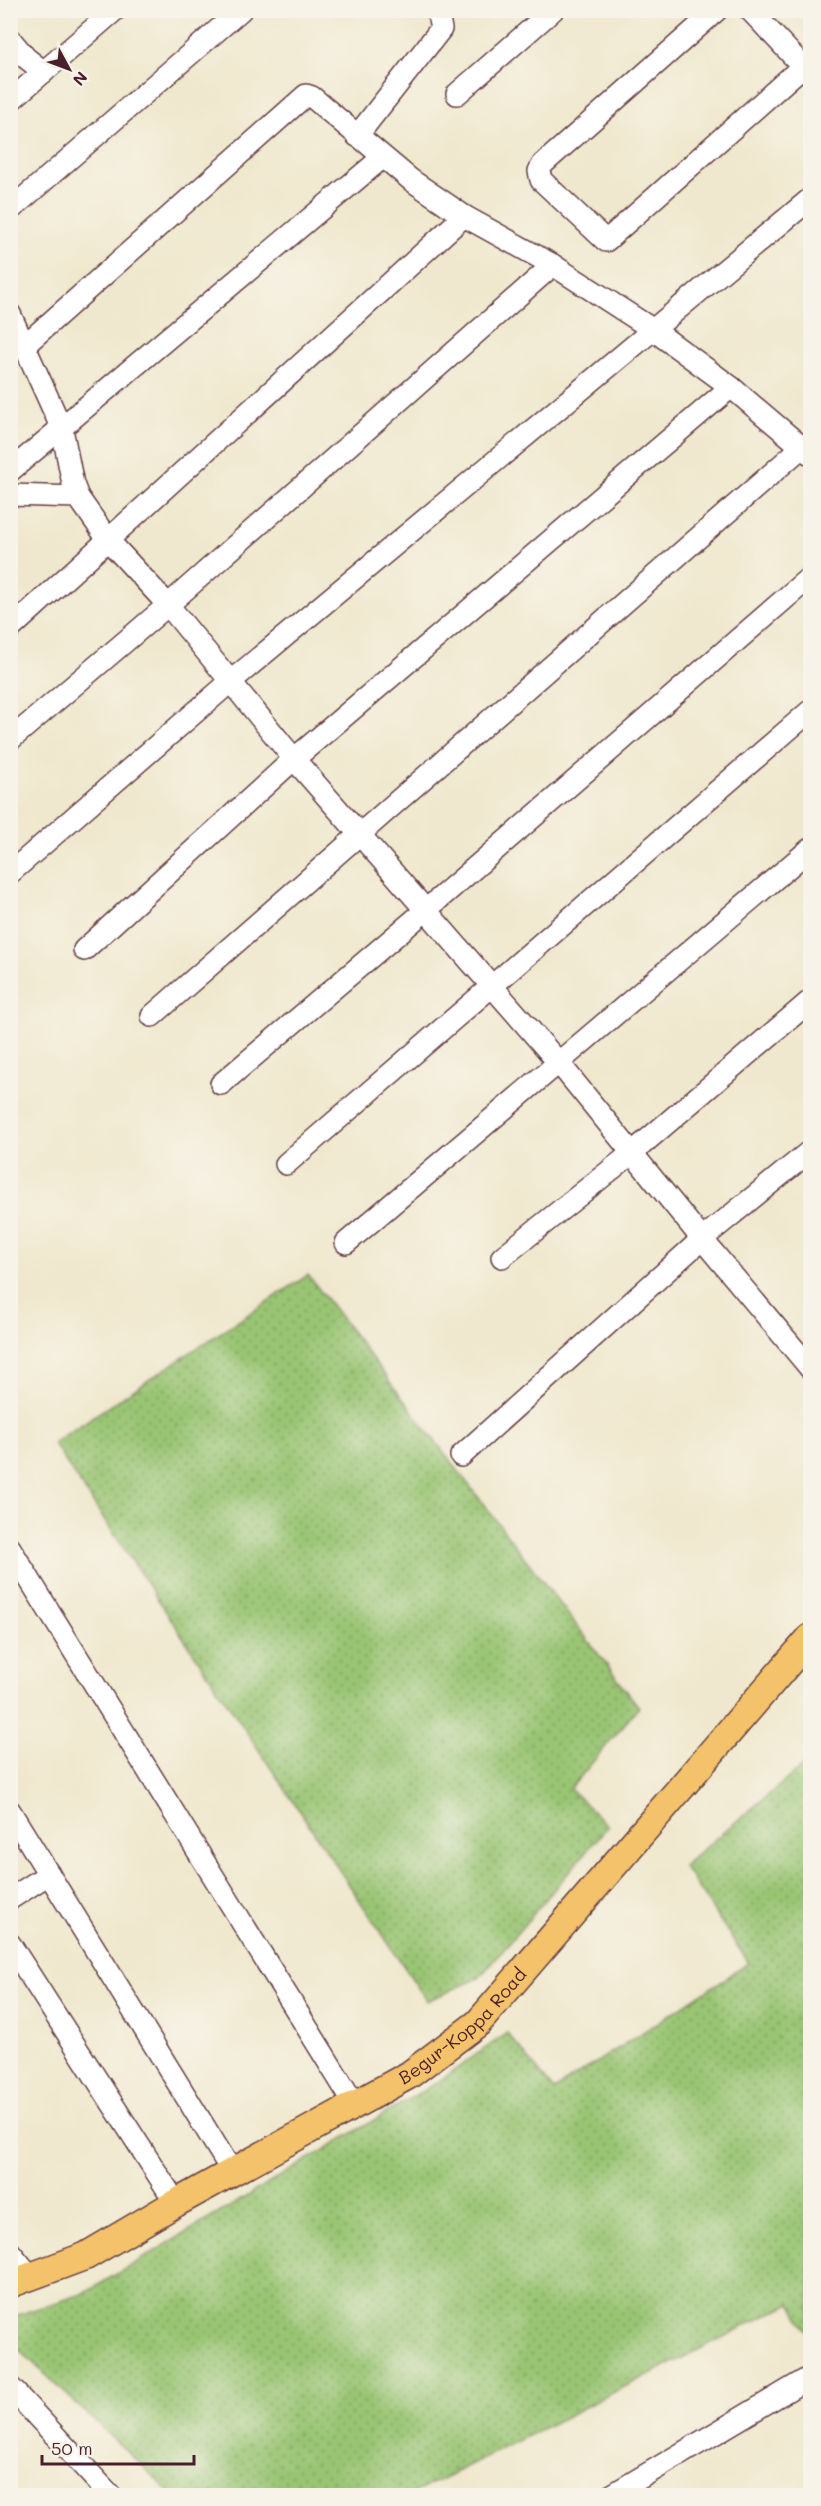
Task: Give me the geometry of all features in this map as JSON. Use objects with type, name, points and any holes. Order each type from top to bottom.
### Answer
[{"type":"main road","name":"Begur-Koppa Road","points":[[21,2280],[86,2256],[176,2203],[409,2075],[478,2023],[810,1638]]},
{"type":"street","points":[[10,101],[116,10]]},
{"type":"street","points":[[10,210],[241,10]]},
{"type":"street","points":[[357,136],[441,29],[437,10]]},
{"type":"street","points":[[457,94],[553,10]]},
{"type":"street","points":[[717,10],[543,164],[539,171],[541,180],[606,241],[807,70],[750,10]]},
{"type":"street","points":[[10,39],[21,53],[44,72]]},
{"type":"street","points":[[25,345],[302,96],[312,97],[411,180],[464,216],[553,265],[652,329],[731,387],[806,450],[152,1016]]},
{"type":"street","points":[[10,471],[382,158]]},
{"type":"street","points":[[10,873],[230,681],[810,199]]},
{"type":"street","points":[[10,629],[464,216]]},
{"type":"street","points":[[10,740],[168,605],[553,265]]},
{"type":"street","points":[[10,314],[62,429],[78,497],[109,541],[168,605],[294,759],[559,1063],[810,1368]]},
{"type":"street","points":[[84,950],[294,759],[731,387]]},
{"type":"street","points":[[10,495],[78,497]]},
{"type":"street","points":[[221,1084],[426,910],[810,577]]},
{"type":"street","points":[[286,1164],[810,711]]},
{"type":"street","points":[[346,1243],[810,849]]},
{"type":"street","points":[[501,1257],[632,1153],[810,1001]]},
{"type":"street","points":[[461,1456],[702,1239],[810,1151]]},
{"type":"street","points":[[10,1548],[355,2105]]},
{"type":"street","points":[[10,1811],[233,2173]]},
{"type":"street","points":[[10,1899],[49,1874]]},
{"type":"street","points":[[10,1944],[176,2203]]},
{"type":"street","points":[[10,2252],[21,2280]]},
{"type":"street","points":[[610,2496],[810,2377]]},
{"type":"street","points":[[10,2387],[111,2496]]},
{"type":"green space","points":[[308,1275],[639,1707],[570,1789],[608,1826],[479,1978],[427,2001],[53,1443]]},
{"type":"green space","points":[[810,1760],[810,2337],[791,2303],[410,2495],[173,2495],[11,2342],[11,2317],[85,2293],[436,2083],[507,2033],[554,2090],[749,1963],[683,1866]]}]
